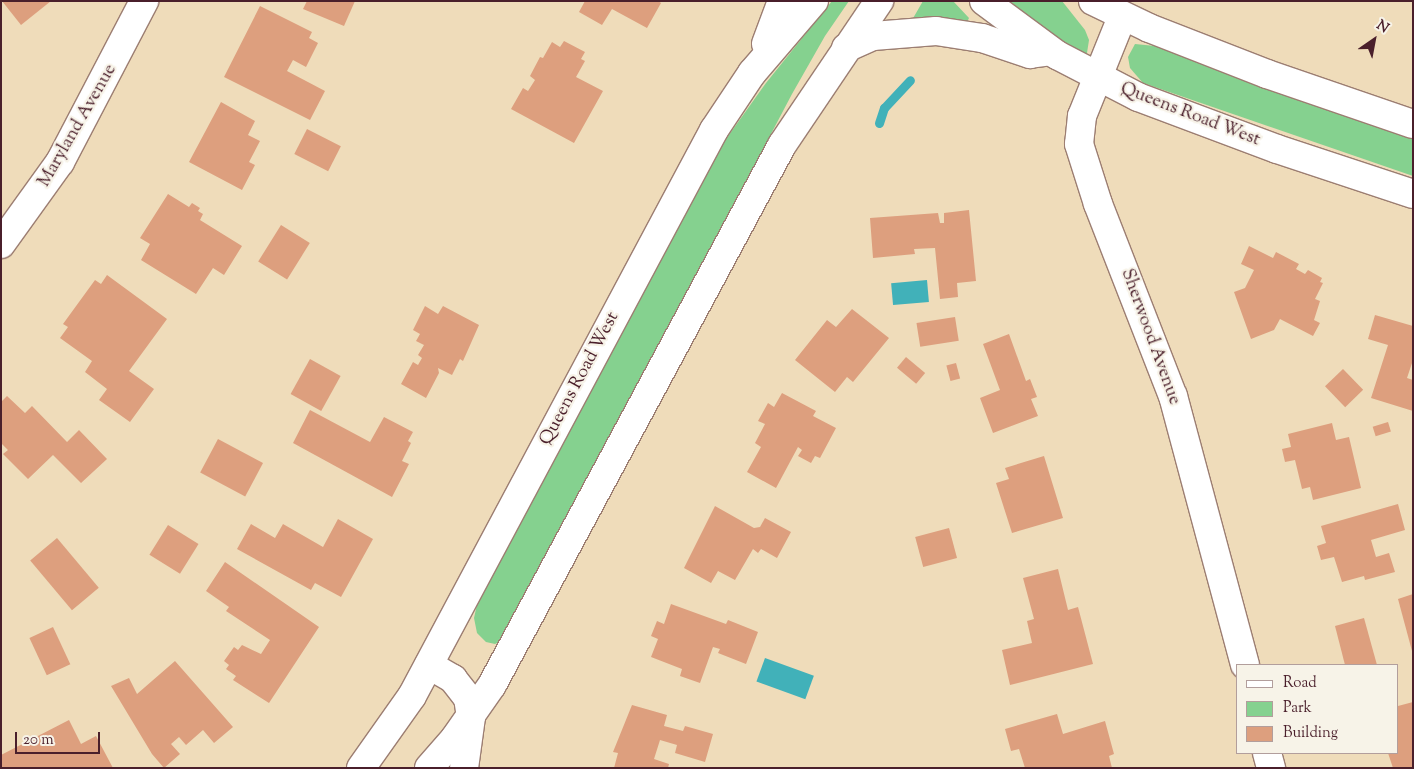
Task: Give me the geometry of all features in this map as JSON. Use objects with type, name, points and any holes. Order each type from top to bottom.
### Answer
[{"type":"street","name":"Maryland Avenue","points":[[1,244],[60,162],[144,1]]},
{"type":"street","points":[[742,87],[773,28],[782,1]]},
{"type":"street","name":"Queens Road West","points":[[361,768],[394,726],[429,665],[714,130],[742,87],[814,1]]},
{"type":"street","points":[[429,768],[471,717],[522,633],[782,145],[879,1]]},
{"type":"street","name":"Queens Road West","points":[[984,1],[1051,51],[1098,78],[1193,118],[1413,194]]},
{"type":"street","points":[[1093,1],[1122,17],[1276,77],[1413,124]]},
{"type":"street","name":"Sherwood Avenue","points":[[1122,17],[1079,129],[1082,158],[1173,396],[1245,664]]},
{"type":"street","points":[[846,48],[873,36],[936,31],[982,38],[1030,54],[1051,51]]},
{"type":"street","points":[[429,665],[462,687],[471,717],[464,768]]},
{"type":"street","points":[[1267,754],[1271,768]]},
{"type":"green space","points":[[832,1],[849,1],[825,36],[792,94],[504,640],[495,644],[486,642],[477,633],[474,618],[478,600],[711,160],[766,83]]},
{"type":"green space","points":[[923,1],[953,1],[969,18],[967,22],[947,18],[912,20]]},
{"type":"green space","points":[[1006,1],[1062,1],[1085,30],[1089,40],[1087,53],[1080,55]]},
{"type":"green space","points":[[1135,44],[1155,46],[1413,139],[1413,176],[1143,83],[1130,68],[1128,57]]},
{"type":"water","points":[[927,280],[929,302],[893,305],[891,283]]},
{"type":"water","points":[[765,658],[814,676],[805,699],[756,681]]},
{"type":"building","points":[[2,1],[51,1],[21,25]]},
{"type":"building","points":[[307,1],[355,1],[344,26],[303,9]]},
{"type":"building","points":[[585,1],[658,1],[661,3],[647,28],[612,9],[602,25],[579,12]]},
{"type":"building","points":[[260,6],[312,32],[309,38],[318,43],[306,67],[293,60],[287,71],[325,91],[310,120],[224,77]]},
{"type":"building","points":[[564,41],[585,52],[581,59],[585,61],[576,77],[603,91],[574,143],[511,109],[523,88],[528,91],[535,80],[530,76],[540,57],[543,58],[552,42],[560,47]]},
{"type":"building","points":[[221,102],[255,121],[248,135],[260,141],[249,162],[255,165],[242,190],[189,162]]},
{"type":"building","points":[[307,129],[341,146],[328,171],[294,154]]},
{"type":"building","points":[[168,194],[189,207],[192,203],[200,208],[198,211],[203,214],[200,220],[242,246],[224,275],[213,268],[196,294],[141,260],[150,244],[140,238]]},
{"type":"building","points":[[969,210],[976,281],[957,283],[958,297],[940,299],[935,248],[914,249],[915,254],[873,258],[870,218],[938,213],[940,223],[944,223],[944,213]]},
{"type":"building","points":[[281,225],[310,243],[287,279],[258,261]]},
{"type":"building","points":[[1249,246],[1273,258],[1276,252],[1299,264],[1296,269],[1305,274],[1308,270],[1322,278],[1320,282],[1323,283],[1315,299],[1320,301],[1314,320],[1320,323],[1313,336],[1280,319],[1274,330],[1251,339],[1234,292],[1245,288],[1254,270],[1241,264]]},
{"type":"building","points":[[107,275],[167,319],[129,371],[154,389],[130,422],[99,400],[107,389],[85,372],[92,361],[60,338],[68,327],[63,324],[95,280],[101,284]]},
{"type":"building","points":[[425,306],[438,314],[443,306],[479,325],[463,361],[460,359],[452,375],[438,368],[439,373],[426,398],[401,384],[413,362],[418,365],[422,358],[418,355],[424,345],[416,341],[420,334],[413,330]]},
{"type":"building","points":[[852,309],[889,338],[853,382],[847,377],[835,392],[795,360],[827,320],[836,327]]},
{"type":"building","points":[[1375,315],[1413,326],[1413,360],[1407,378],[1413,380],[1413,411],[1371,398],[1388,345],[1368,339]]},
{"type":"building","points":[[955,317],[959,341],[920,347],[916,323]]},
{"type":"building","points":[[1009,334],[1026,381],[1030,379],[1037,397],[1031,399],[1038,416],[993,433],[980,398],[1000,390],[983,344]]},
{"type":"building","points":[[906,357],[925,373],[916,384],[897,368]]},
{"type":"building","points":[[310,359],[341,376],[321,411],[291,394]]},
{"type":"building","points":[[956,363],[960,378],[950,381],[946,366]]},
{"type":"building","points":[[1343,369],[1363,390],[1345,407],[1325,386]]},
{"type":"building","points":[[782,393],[816,411],[813,416],[836,428],[820,458],[815,456],[811,463],[798,456],[802,450],[798,447],[776,488],[747,472],[761,447],[755,443],[765,424],[758,421],[768,403],[774,407]]},
{"type":"building","points":[[7,396],[25,413],[32,406],[67,442],[79,430],[107,459],[81,483],[53,455],[28,479],[3,454],[8,450],[1,443],[1,402]]},
{"type":"building","points":[[310,410],[370,442],[384,417],[413,432],[408,441],[411,443],[402,461],[409,464],[392,497],[293,443]]},
{"type":"building","points":[[1388,422],[1391,432],[1376,436],[1373,427]]},
{"type":"building","points":[[1332,423],[1336,440],[1349,437],[1361,488],[1313,500],[1310,487],[1302,489],[1295,460],[1285,462],[1282,449],[1291,447],[1288,434]]},
{"type":"building","points":[[218,439],[263,463],[245,496],[200,473]]},
{"type":"building","points":[[1044,456],[1063,518],[1012,533],[996,483],[1009,479],[1005,468]]},
{"type":"building","points":[[1398,504],[1405,530],[1371,540],[1376,557],[1389,553],[1395,572],[1365,580],[1364,576],[1342,582],[1334,557],[1321,560],[1317,546],[1326,543],[1321,526]]},
{"type":"building","points":[[715,506],[754,528],[760,527],[765,518],[791,532],[777,558],[761,549],[758,553],[753,549],[735,580],[718,571],[711,583],[684,568]]},
{"type":"building","points":[[338,519],[373,539],[341,597],[315,583],[311,590],[237,549],[251,524],[275,538],[283,524],[323,547]]},
{"type":"building","points":[[168,525],[199,544],[180,574],[149,555]]},
{"type":"building","points":[[949,528],[957,558],[923,567],[915,537]]},
{"type":"building","points":[[57,538],[99,588],[72,610],[30,560]]},
{"type":"building","points":[[225,562],[319,627],[269,703],[233,680],[236,676],[226,669],[229,665],[224,661],[234,647],[238,650],[242,645],[261,654],[270,640],[226,611],[229,607],[206,591]]},
{"type":"building","points":[[1058,569],[1068,610],[1078,607],[1093,664],[1010,685],[1002,650],[1032,643],[1027,621],[1034,619],[1023,578]]},
{"type":"building","points":[[1413,594],[1413,651],[1412,651],[1398,599]]},
{"type":"building","points":[[671,604],[726,624],[728,620],[758,632],[746,664],[718,653],[720,649],[713,647],[700,683],[680,676],[682,669],[651,657],[658,639],[651,636],[657,621],[664,624]]},
{"type":"building","points":[[1364,618],[1377,664],[1345,664],[1335,626]]},
{"type":"building","points":[[53,627],[70,664],[47,675],[29,638]]},
{"type":"building","points":[[175,661],[233,727],[214,743],[203,730],[186,745],[179,737],[171,744],[180,754],[164,768],[152,754],[111,686],[129,678],[137,694]]},
{"type":"building","points":[[1413,702],[1413,768],[1393,768],[1388,754],[1399,754],[1399,706]]},
{"type":"building","points":[[632,705],[667,715],[664,726],[683,731],[685,726],[713,734],[705,762],[675,753],[677,745],[660,740],[654,759],[669,764],[668,768],[614,768],[618,753],[613,752]]},
{"type":"building","points":[[1057,714],[1063,734],[1105,721],[1114,754],[1109,756],[1112,768],[1025,768],[1019,749],[1011,751],[1005,729]]},
{"type":"building","points":[[69,720],[81,744],[96,736],[113,768],[1,768],[1,755]]},
{"type":"waterway","points":[[879,123],[884,108],[910,80]]}]
